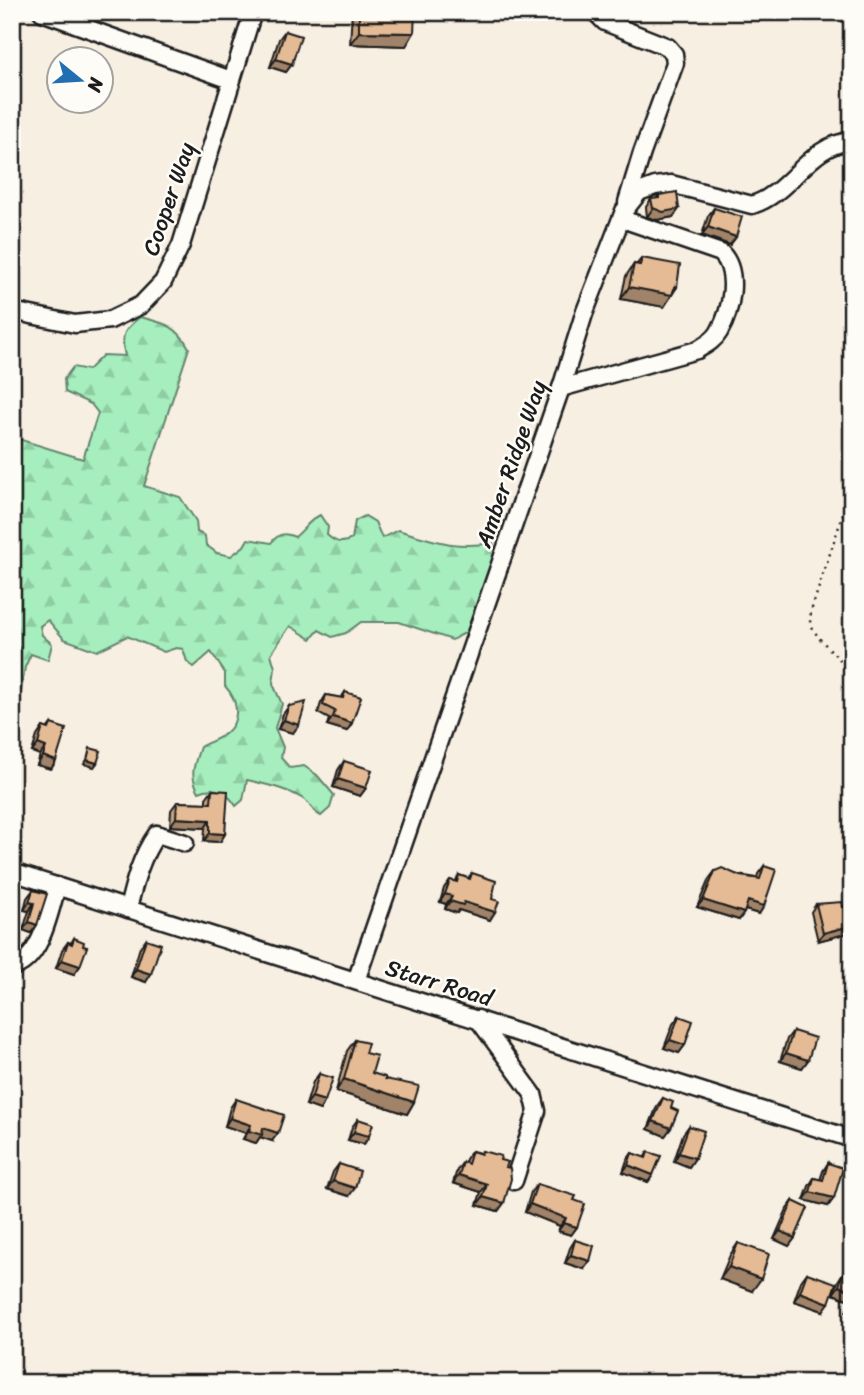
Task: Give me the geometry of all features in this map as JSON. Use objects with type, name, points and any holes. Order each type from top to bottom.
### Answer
[{"type":"street","points":[[42,12],[231,80]]},
{"type":"street","name":"Cooper Way","points":[[12,312],[75,324],[110,320],[141,305],[163,282],[181,245],[253,12]]},
{"type":"street","points":[[561,388],[697,349],[710,342],[718,333],[725,317],[732,287],[731,269],[721,253],[623,215],[642,153],[671,78],[675,63],[674,54],[668,47],[605,22],[595,12]]},
{"type":"street","name":"Amber Ridge Way","points":[[356,981],[561,388],[584,314],[623,215],[639,192],[671,184],[752,205],[775,194],[813,155],[842,142],[852,141]]},
{"type":"street","points":[[128,909],[143,859],[156,834],[185,843]]},
{"type":"street","name":"Starr Road","points":[[12,872],[852,1139]]},
{"type":"street","points":[[12,967],[18,966],[27,957],[44,931],[57,886]]},
{"type":"street","points":[[478,1019],[533,1094],[537,1111],[514,1181]]},
{"type":"path","points":[[852,487],[811,611],[810,623],[818,637],[852,672]]},
{"type":"green space","points":[[140,317],[169,326],[180,334],[189,348],[144,486],[180,497],[196,521],[197,532],[205,536],[206,545],[217,553],[231,556],[244,546],[248,539],[271,543],[282,535],[295,537],[320,515],[328,527],[327,535],[339,542],[352,539],[355,521],[365,516],[375,522],[382,538],[398,530],[434,541],[467,545],[493,543],[496,560],[474,628],[452,640],[399,622],[361,622],[346,633],[332,637],[319,630],[311,639],[290,626],[271,654],[275,668],[273,684],[282,704],[275,728],[283,747],[281,758],[290,768],[304,766],[317,775],[334,795],[330,808],[321,816],[306,801],[293,794],[247,780],[243,800],[236,806],[220,791],[210,789],[199,792],[193,775],[200,747],[226,733],[236,716],[235,703],[225,686],[225,673],[211,652],[194,667],[187,662],[183,649],[164,652],[127,636],[97,651],[64,639],[48,620],[40,626],[42,635],[52,644],[48,660],[31,654],[25,667],[21,691],[12,701],[12,664],[20,649],[12,640],[12,437],[83,459],[98,413],[91,404],[65,392],[64,379],[73,367],[88,370],[103,355],[125,356],[125,333]]},
{"type":"building","points":[[359,12],[415,12],[414,33],[359,32]]},
{"type":"building","points":[[285,31],[301,36],[292,64],[276,59]]},
{"type":"building","points":[[677,192],[679,209],[663,212],[653,208],[651,199]]},
{"type":"building","points":[[714,208],[742,217],[736,237],[708,227]]},
{"type":"building","points":[[642,258],[680,265],[677,287],[675,286],[672,295],[629,287],[634,264],[640,265]]},
{"type":"building","points":[[345,692],[361,697],[352,723],[333,717],[335,711],[323,705],[326,695],[343,698]]},
{"type":"building","points":[[306,702],[299,725],[284,720],[289,706]]},
{"type":"building","points":[[51,724],[66,729],[56,761],[43,756],[46,747],[38,744],[43,727],[49,729]]},
{"type":"building","points":[[90,748],[101,751],[97,763],[87,760]]},
{"type":"building","points":[[344,761],[372,770],[366,788],[338,779]]},
{"type":"building","points":[[212,790],[228,791],[225,834],[210,833],[210,820],[176,818],[177,802],[211,803]]},
{"type":"building","points":[[764,866],[776,870],[764,906],[748,901],[744,913],[703,900],[715,871],[722,868],[740,876],[760,879]]},
{"type":"building","points":[[472,873],[496,881],[492,899],[499,901],[495,912],[464,902],[463,905],[450,901],[452,896],[445,894],[450,880],[457,882],[459,875],[470,879]]},
{"type":"building","points":[[33,890],[47,894],[37,925],[29,922],[34,903],[29,902]]},
{"type":"building","points":[[842,902],[843,907],[846,906],[850,926],[823,933],[816,904]]},
{"type":"building","points":[[74,938],[84,942],[83,946],[87,947],[80,966],[62,960],[68,942],[72,944]]},
{"type":"building","points":[[146,939],[161,944],[151,974],[136,969]]},
{"type":"building","points":[[679,1016],[693,1021],[685,1045],[670,1040]]},
{"type":"building","points":[[793,1031],[815,1038],[808,1060],[786,1053]]},
{"type":"building","points":[[355,1040],[368,1043],[365,1053],[377,1056],[372,1073],[385,1079],[419,1086],[414,1102],[344,1079]]},
{"type":"building","points":[[319,1074],[333,1078],[325,1101],[312,1097]]},
{"type":"building","points":[[663,1098],[673,1102],[671,1108],[678,1111],[671,1128],[653,1121]]},
{"type":"building","points":[[236,1099],[284,1115],[278,1133],[263,1128],[262,1135],[249,1131],[251,1125],[230,1118]]},
{"type":"building","points":[[358,1119],[373,1124],[369,1136],[354,1132]]},
{"type":"building","points":[[689,1126],[704,1131],[695,1158],[679,1153]]},
{"type":"building","points":[[472,1151],[501,1156],[500,1160],[508,1162],[506,1167],[510,1168],[511,1179],[504,1203],[483,1197],[487,1184],[459,1175],[463,1162],[468,1164]]},
{"type":"building","points":[[648,1152],[661,1156],[653,1175],[628,1165],[632,1153],[646,1158]]},
{"type":"building","points":[[828,1163],[843,1168],[834,1198],[810,1192],[814,1178],[823,1180]]},
{"type":"building","points":[[339,1164],[360,1171],[355,1188],[333,1181]]},
{"type":"building","points":[[537,1184],[576,1196],[574,1200],[585,1204],[577,1227],[564,1223],[566,1218],[530,1204]]},
{"type":"building","points":[[793,1201],[808,1208],[795,1238],[780,1231]]},
{"type":"building","points":[[575,1240],[594,1246],[590,1261],[571,1255]]},
{"type":"building","points":[[738,1243],[769,1254],[761,1279],[729,1267]]},
{"type":"building","points":[[807,1273],[836,1283],[829,1303],[800,1292]]},
{"type":"building","points":[[843,1273],[852,1276],[852,1291],[839,1286]]}]
